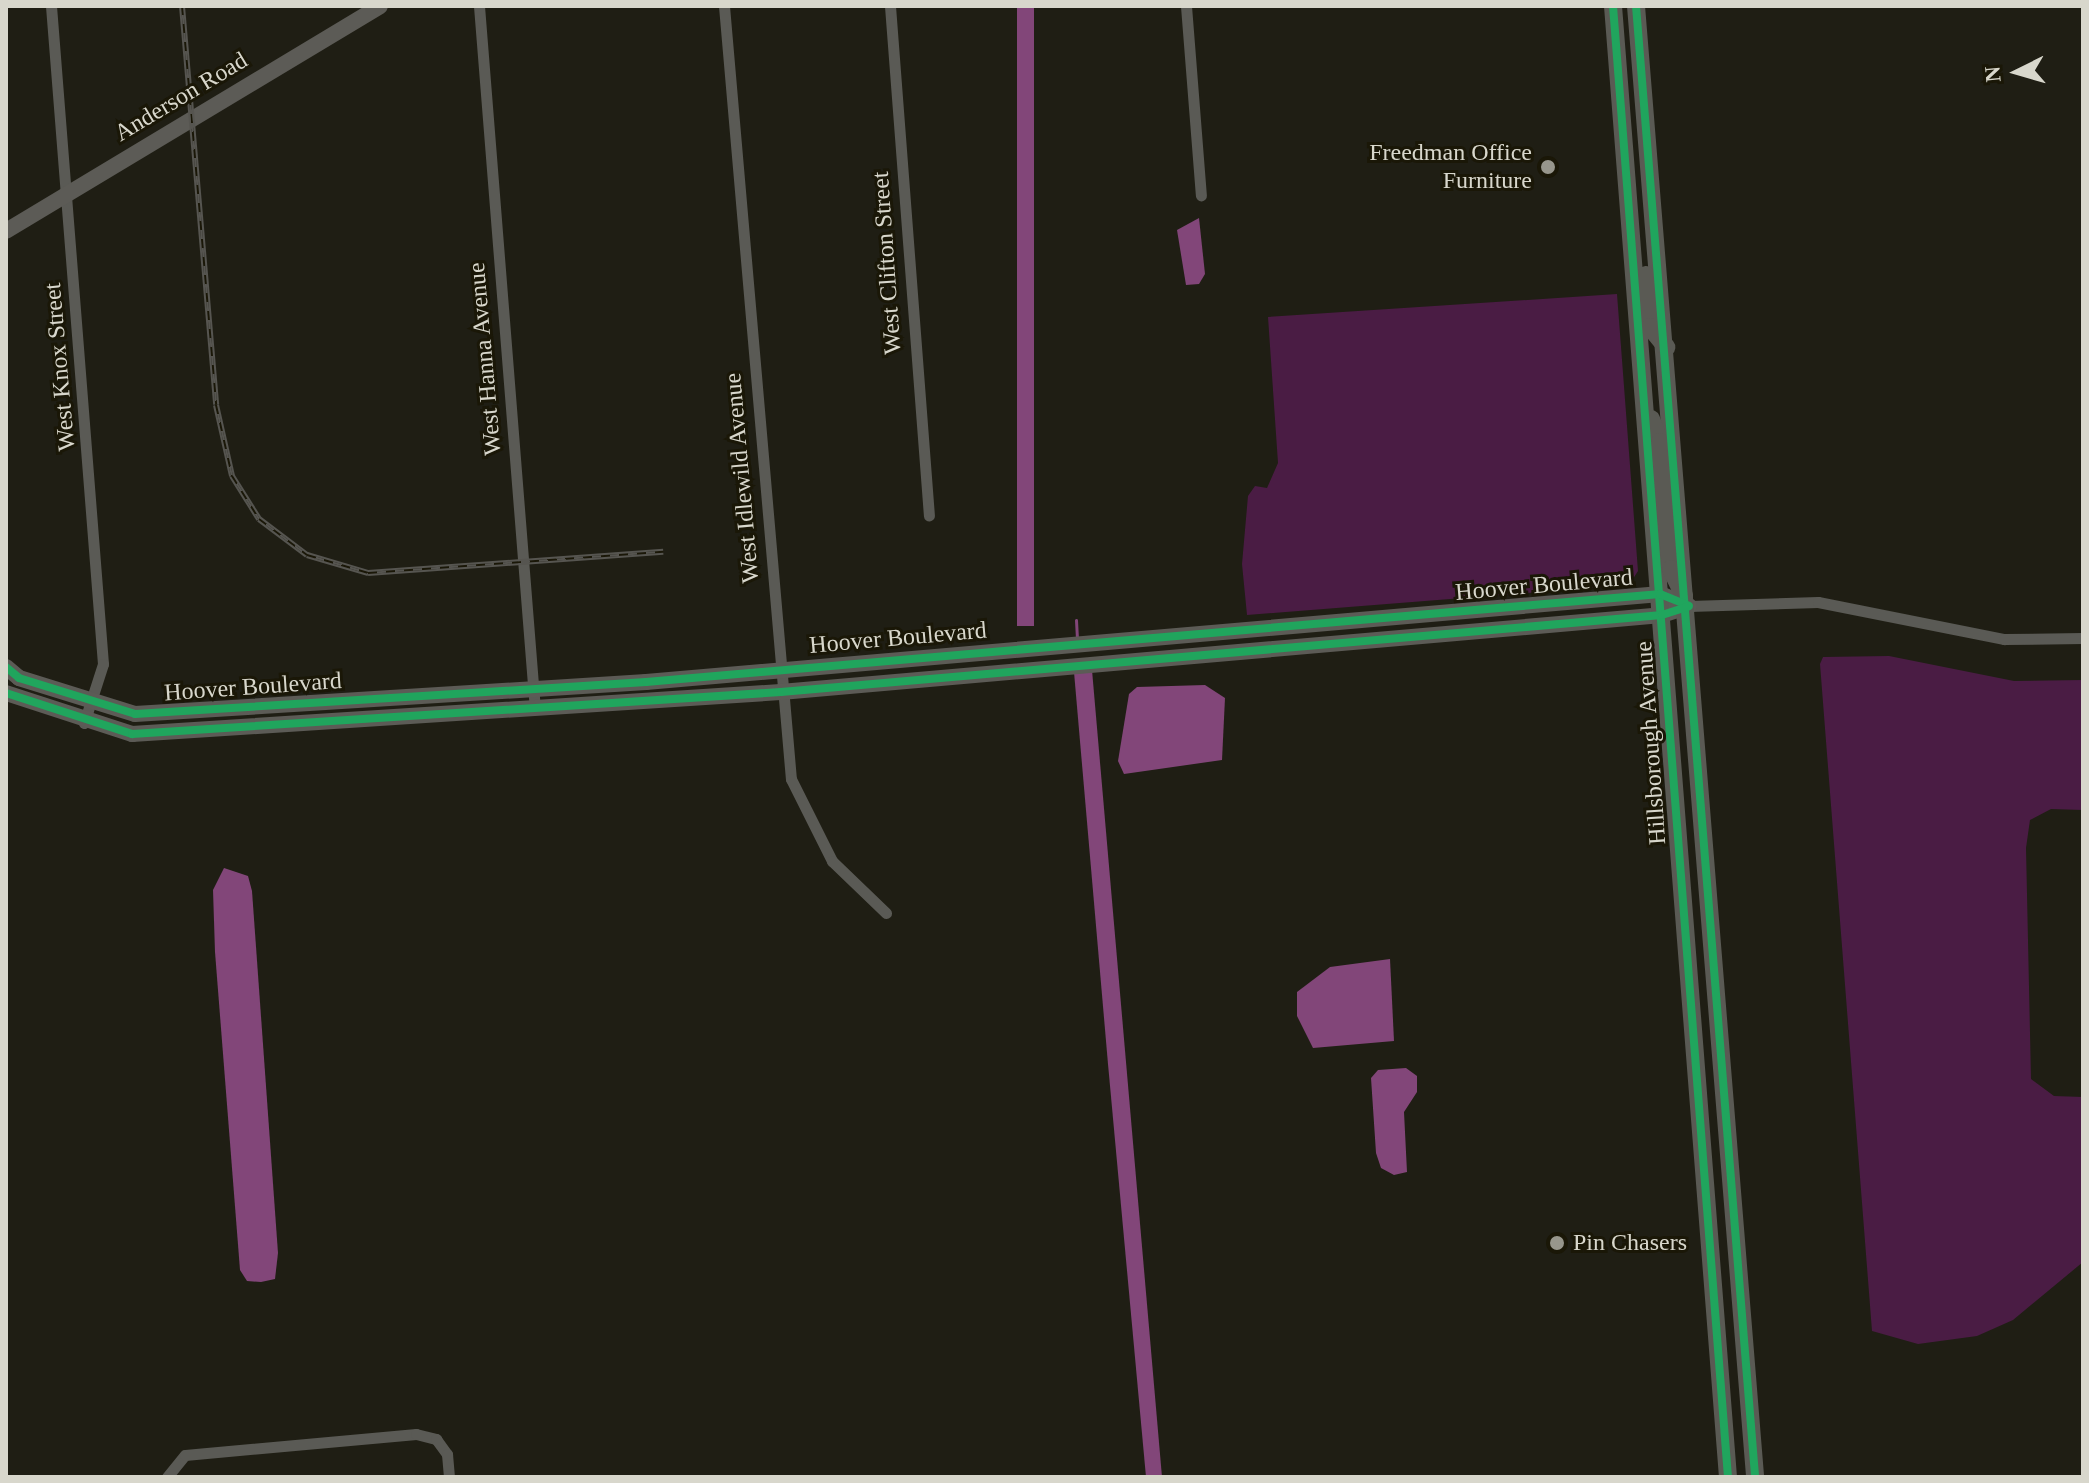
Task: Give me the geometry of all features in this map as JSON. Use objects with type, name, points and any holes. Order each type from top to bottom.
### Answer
[{"type":"main road","name":"Anderson Road","points":[[6,231],[380,6]]},
{"type":"main road","name":"Hillsborough Avenue","points":[[1613,6],[1728,1477]]},
{"type":"main road","name":"Hillsborough Avenue","points":[[1636,6],[1689,606],[1724,1122],[1755,1476]]},
{"type":"main road","points":[[1628,207],[1641,227],[1650,327],[1666,347]]},
{"type":"main road","points":[[1643,397],[1660,442],[1671,569],[1689,606]]},
{"type":"main road","name":"Hoover Boulevard","points":[[6,667],[91,704],[135,714],[534,688],[1102,643],[1660,594],[1689,606]]},
{"type":"main road","name":"Hoover Boulevard","points":[[6,693],[84,723],[132,734],[781,692],[1059,664],[1662,615],[1689,606]]},
{"type":"main road","points":[[1690,974],[1704,999],[1712,1087],[1724,1122]]},
{"type":"main road","points":[[1713,1267],[1723,1283],[1732,1386],[1748,1398]]},
{"type":"street","name":"West Knox Street","points":[[51,6],[103,664],[84,723]]},
{"type":"street","name":"West Hanna Avenue","points":[[479,6],[535,709]]},
{"type":"street","name":"West Idlewild Avenue","points":[[724,6],[781,692],[791,779],[804,815],[832,861],[886,913]]},
{"type":"street","name":"West Clifton Street","points":[[890,6],[929,516]]},
{"type":"street","points":[[1186,6],[1201,195]]},
{"type":"street","points":[[1689,606],[1818,602],[2004,639],[2083,638]]},
{"type":"street","points":[[167,1477],[185,1455],[416,1434],[436,1439],[447,1454],[449,1477]]},
{"type":"shaded area","points":[[1017,6],[1034,6],[1034,626],[1017,626]]},
{"type":"shaded area","points":[[1199,218],[1205,274],[1199,284],[1186,285],[1177,230]]},
{"type":"shaded area","points":[[1617,294],[1638,571],[1629,585],[1247,615],[1242,564],[1248,496],[1255,486],[1267,488],[1278,463],[1268,317]]},
{"type":"shaded area","points":[[1889,656],[2014,681],[2083,680],[2083,810],[2051,809],[2030,820],[2026,848],[2031,1079],[2054,1096],[2083,1097],[2083,1262],[2013,1320],[1977,1336],[1918,1344],[1872,1331],[1820,664],[1823,657]]},
{"type":"shaded area","points":[[1092,670],[1162,1477],[1146,1477],[1108,1064],[1074,672]]},
{"type":"shaded area","points":[[1205,685],[1225,698],[1222,760],[1124,774],[1118,761],[1129,694],[1137,687]]},
{"type":"shaded area","points":[[224,868],[248,876],[252,891],[278,1253],[275,1279],[261,1282],[247,1281],[240,1270],[215,952],[213,890]]},
{"type":"shaded area","points":[[1390,959],[1394,1041],[1313,1048],[1297,1016],[1297,992],[1330,967]]},
{"type":"shaded area","points":[[1406,1068],[1417,1076],[1417,1092],[1404,1112],[1407,1172],[1394,1175],[1381,1168],[1376,1153],[1371,1078],[1378,1070]]},
{"type":"waterway","points":[[1076,620],[1077,640]]},
{"type":"railway","points":[[182,6],[216,405],[232,476],[259,519],[307,555],[368,573],[663,552]]},
{"type":"cycle path","points":[[1613,6],[1728,1477]]},
{"type":"cycle path","points":[[1636,6],[1755,1477]]},
{"type":"cycle path","points":[[6,667],[19,678],[135,714],[646,682],[1660,594],[1689,606]]},
{"type":"cycle path","points":[[6,693],[132,734],[781,692],[1662,615],[1689,606]]},
{"type":"place","name":"Freedman Office Furniture","points":[[1548,167]]},
{"type":"place","name":"Pin Chasers","points":[[1557,1243]]}]
